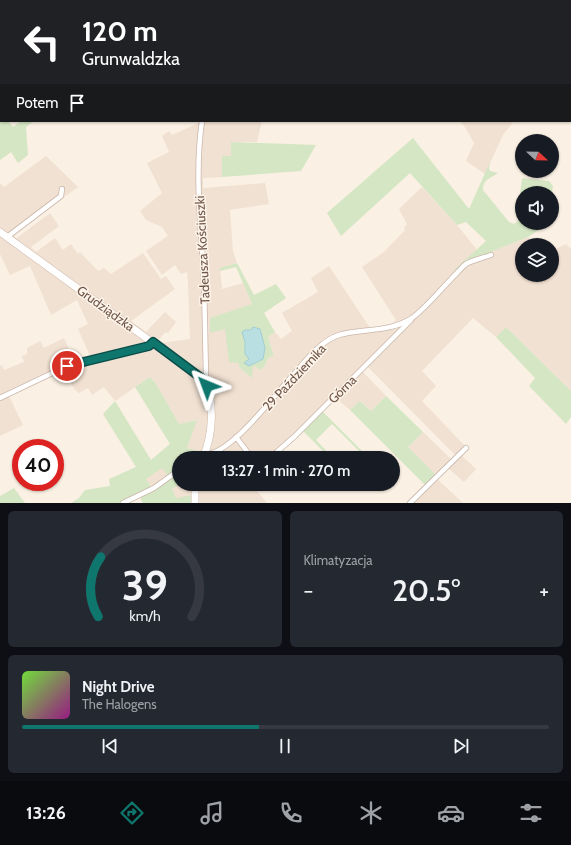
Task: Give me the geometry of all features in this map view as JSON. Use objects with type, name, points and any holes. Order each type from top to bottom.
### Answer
[{"type":"street","name":"Tadeusza Kościuszki","points":[[202,122],[198,147],[198,161],[205,303],[206,374],[204,380]]},
{"type":"street","points":[[7,237],[61,196],[62,189]]},
{"type":"street","name":"Grudziądzka","points":[[0,232],[204,380]]},
{"type":"street","name":"29 Października","points":[[217,451],[251,425],[275,394],[326,342],[337,336],[352,332],[392,328],[411,318],[465,264],[491,255]]},
{"type":"street","name":"Górna","points":[[278,451],[402,330],[411,318]]},
{"type":"street","points":[[0,398],[67,366],[149,346],[153,342]]},
{"type":"street","points":[[204,380],[207,386],[212,414],[211,432],[205,451]]},
{"type":"street","points":[[236,437],[247,451]]},
{"type":"street","points":[[410,503],[466,448]]},
{"type":"street","points":[[123,503],[154,488],[172,475]]},
{"type":"street","points":[[194,503],[195,491]]},
{"type":"shaded area","points":[[201,122],[262,122],[257,142],[231,142],[231,156],[222,156],[222,177],[203,178],[203,188],[265,183],[269,204],[230,210],[233,251],[237,263],[220,268],[222,289],[243,283],[252,304],[225,329],[239,363],[252,378],[252,367],[264,367],[269,357],[274,355],[268,337],[275,332],[281,339],[292,331],[282,313],[318,292],[311,278],[329,266],[370,328],[390,325],[396,320],[362,267],[384,252],[405,230],[404,228],[407,224],[399,209],[422,187],[457,225],[477,250],[455,270],[460,271],[493,251],[515,242],[515,282],[559,282],[559,248],[566,244],[571,249],[571,391],[506,327],[496,337],[473,318],[422,371],[436,386],[422,401],[465,446],[456,456],[367,366],[362,371],[386,396],[371,411],[361,401],[350,410],[336,398],[279,451],[198,451],[187,448],[196,420],[179,424],[155,382],[150,377],[115,401],[104,387],[92,395],[88,388],[79,393],[74,389],[64,369],[9,396],[23,425],[0,436],[0,366],[2,365],[4,370],[24,362],[22,356],[27,354],[27,348],[40,341],[44,348],[64,338],[74,360],[90,356],[78,329],[88,324],[77,300],[51,315],[30,266],[10,275],[0,254],[0,183],[4,187],[46,156],[78,187],[12,235],[17,238],[50,213],[59,226],[31,247],[36,252],[55,238],[63,250],[71,244],[78,254],[80,252],[98,271],[104,268],[111,274],[143,253],[161,279],[166,276],[175,289],[131,321],[146,332],[165,312],[176,322],[168,333],[165,332],[158,341],[161,343],[190,339],[187,272],[181,274],[175,265],[162,275],[146,251],[168,236],[162,227],[146,220],[140,211],[162,193],[147,163],[169,152],[162,136],[169,131],[172,135]]},
{"type":"shaded area","points":[[460,122],[513,122],[503,135],[485,174],[466,161],[474,143],[465,127]]},
{"type":"shaded area","points":[[423,432],[454,462],[461,455],[476,469],[464,482],[448,468],[437,479],[463,503],[409,503],[437,476],[408,447]]},
{"type":"shaded area","points":[[162,467],[172,468],[172,479],[153,490],[146,479]]},
{"type":"shaded area","points":[[173,491],[257,491],[267,503],[193,503],[176,498]]},
{"type":"green space","points":[[0,122],[9,122],[13,127],[20,122],[33,122],[26,127],[28,155],[18,163],[11,152],[0,160]]},
{"type":"green space","points":[[413,138],[469,209],[490,162],[490,171],[498,173],[485,182],[483,190],[509,222],[515,223],[515,230],[539,230],[526,238],[515,238],[515,242],[493,251],[460,271],[454,270],[486,241],[466,222],[457,225],[410,173],[341,236],[327,213]]},
{"type":"green space","points":[[231,142],[316,145],[301,171],[222,177],[222,156],[231,156]]},
{"type":"green space","points":[[522,178],[549,181],[553,186],[521,186]]},
{"type":"green space","points":[[237,263],[254,295],[276,284],[286,298],[264,313],[275,332],[268,337],[274,356],[269,357],[264,367],[259,370],[255,366],[253,367],[252,378],[239,367],[239,363],[229,362],[225,329],[210,333],[210,318],[252,304],[236,267],[220,271],[220,268]]},
{"type":"green space","points":[[506,327],[571,391],[571,417],[566,424],[529,386],[535,378],[496,337]]},
{"type":"green space","points":[[150,377],[155,382],[179,424],[197,420],[187,448],[198,451],[172,451],[172,473],[168,476],[162,468],[146,479],[153,490],[172,479],[172,491],[176,498],[192,495],[193,503],[143,503],[140,497],[127,503],[71,503],[79,498],[85,490],[110,486],[109,479],[136,467],[103,414],[115,401],[151,460],[170,444],[135,387]]},
{"type":"green space","points":[[386,396],[423,432],[408,447],[437,476],[426,486],[400,460],[400,451],[391,451],[350,410],[360,401],[371,411]]},
{"type":"green space","points":[[322,411],[362,451],[359,451],[332,424],[316,440],[326,451],[323,451],[303,431]]},
{"type":"green space","points":[[12,489],[12,491],[16,491],[25,503],[0,503],[0,496]]},
{"type":"water","points":[[253,327],[260,329],[265,348],[263,359],[249,366],[244,363],[249,359],[245,354],[245,342],[242,332],[245,330],[251,330]]},
{"type":"route","points":[[67,366],[149,346],[153,342],[204,380],[207,386]]}]
